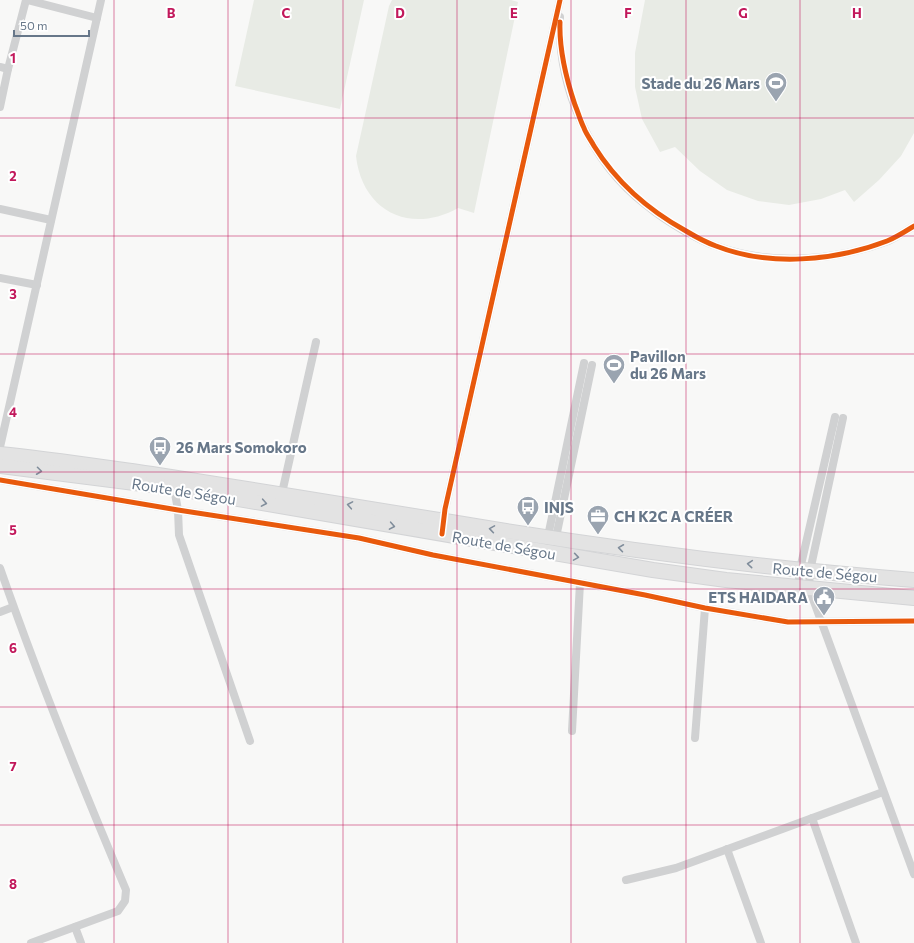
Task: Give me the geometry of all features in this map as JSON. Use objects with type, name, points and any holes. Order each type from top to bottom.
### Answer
[{"type":"highway","name":"Route de Ségou","points":[[0,454],[43,458],[282,493],[443,528]]},
{"type":"highway","name":"Route de Ségou","points":[[0,466],[174,488],[443,528],[551,546],[653,570],[726,580],[803,587],[913,587]]},
{"type":"highway","name":"Route de Ségou","points":[[551,546],[805,570],[913,587]]},
{"type":"street","points":[[0,107],[4,68],[27,0],[97,18]]},
{"type":"street","points":[[0,447],[101,0]]},
{"type":"street","points":[[561,0],[559,35],[563,64],[584,128],[601,156],[621,182],[645,205],[669,222],[716,246],[746,254],[773,258],[814,258],[866,248],[889,240],[914,226]]},
{"type":"street","points":[[443,528],[449,494],[561,0]]},
{"type":"street","points":[[0,209],[51,220]]},
{"type":"street","points":[[0,278],[37,285]]},
{"type":"street","points":[[282,493],[316,342]]},
{"type":"street","points":[[551,546],[588,364]]},
{"type":"street","points":[[839,418],[805,570],[803,587],[821,622],[914,874]]},
{"type":"street","points":[[0,480],[178,510],[359,538],[433,555],[706,608],[788,622],[914,621]]},
{"type":"street","points":[[174,488],[178,510],[179,535],[250,741]]},
{"type":"street","points":[[0,568],[13,607],[74,765],[126,890],[125,901],[118,911],[31,943]]},
{"type":"street","points":[[572,731],[580,583]]},
{"type":"street","points":[[0,612],[13,607]]},
{"type":"street","points":[[695,738],[706,608]]},
{"type":"street","points":[[626,880],[676,868],[883,792]]},
{"type":"street","points":[[812,818],[856,943]]},
{"type":"street","points":[[727,849],[761,943]]},
{"type":"street","points":[[74,927],[81,943]]},
{"type":"shaded area","points":[[254,0],[364,0],[340,109],[235,86]]},
{"type":"shaded area","points":[[392,0],[511,0],[518,2],[474,213],[458,208],[440,216],[423,219],[406,218],[391,213],[378,204],[368,191],[360,175],[356,156],[389,6]]},
{"type":"shaded area","name":"Stade du 26 Mars","points":[[645,0],[914,0],[914,133],[901,156],[879,180],[854,202],[845,190],[821,199],[789,205],[758,201],[727,190],[700,171],[675,147],[660,152],[642,119],[635,87],[635,53]]},
{"type":"cycle path","points":[[442,534],[445,509],[560,0]]},
{"type":"cycle path","points":[[560,22],[564,64],[575,105],[586,132],[603,159],[623,184],[646,205],[672,223],[704,241],[736,253],[780,259],[824,257],[867,248],[891,239],[914,226]]},
{"type":"cycle path","points":[[0,480],[178,510],[359,538],[433,555],[645,595],[705,608],[788,622],[914,621]]},
{"type":"place","name":"Stade du 26 Mars","points":[[776,102]]},
{"type":"place","name":"Pavillon du 26 Mars","points":[[614,384]]},
{"type":"place","name":"26 Mars Somokoro","points":[[160,466]]},
{"type":"place","name":"INJS","points":[[528,526]]},
{"type":"place","name":"CH K2C A CRÉER","points":[[598,536]]},
{"type":"place","name":"ETS HAIDARA","points":[[824,616]]}]
